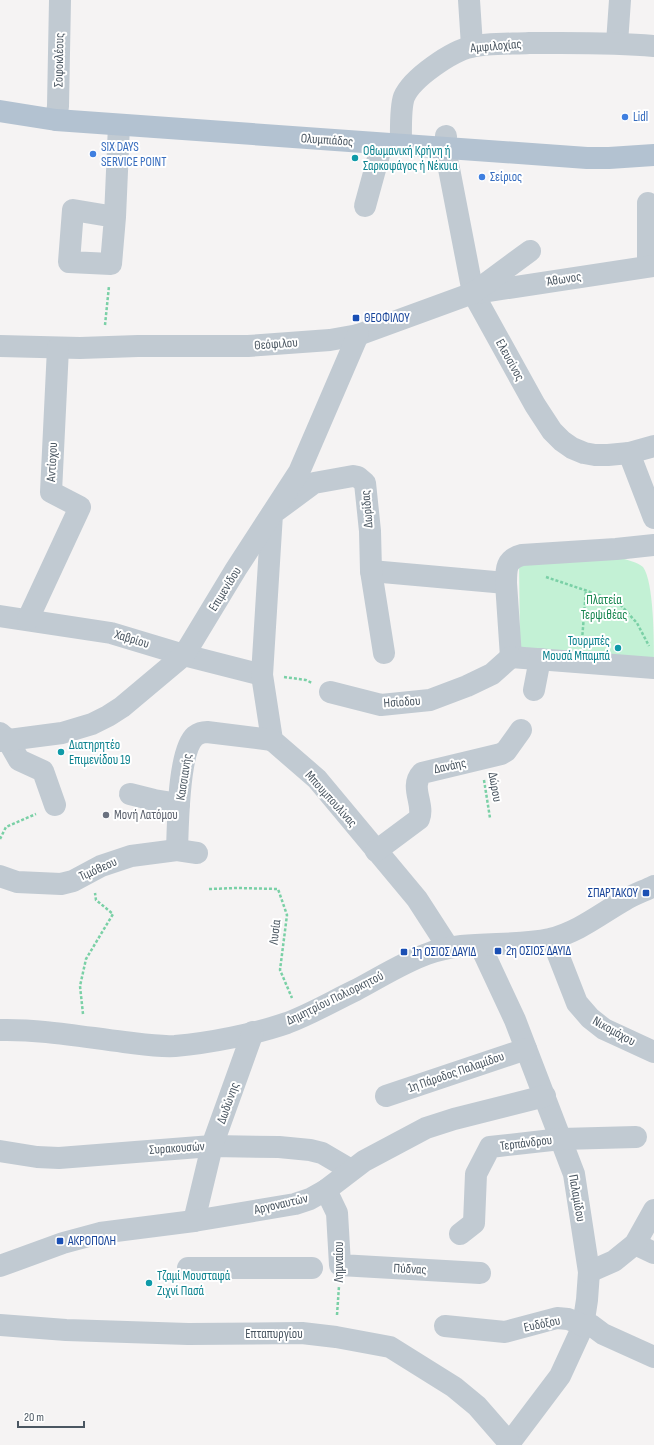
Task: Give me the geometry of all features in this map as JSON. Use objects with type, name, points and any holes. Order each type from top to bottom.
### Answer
[{"type":"main road","name":"Ολυμπιάδος","points":[[0,96],[57,113],[119,125],[394,141],[588,143],[654,141]]},
{"type":"main road","name":"Ολυμπιάδος","points":[[0,111],[57,113],[394,141]]},
{"type":"main road","name":"Ολυμπιάδος","points":[[446,142],[587,158],[654,155]]},
{"type":"street","name":"Σοφοκλέους","points":[[57,113],[60,0]]},
{"type":"street","points":[[469,0],[472,46]]},
{"type":"street","points":[[617,43],[620,0]]},
{"type":"street","name":"Αμφιλοχίας","points":[[365,206],[394,141],[404,98],[408,89],[427,71],[447,57],[472,46],[575,42],[654,46]]},
{"type":"street","points":[[115,217],[73,210],[68,262],[111,264],[115,217],[119,125]]},
{"type":"street","name":"Ελευσίνος","points":[[446,142],[473,293],[535,405],[552,431],[572,448],[584,453],[595,455],[608,456],[629,453],[654,446]]},
{"type":"street","points":[[648,203],[651,266]]},
{"type":"street","name":"Θεόφιλου","points":[[0,346],[58,348],[248,346],[330,340],[358,336],[473,293],[530,251]]},
{"type":"street","name":"Άθωνος","points":[[473,293],[651,266]]},
{"type":"street","name":"Επιμενίδου","points":[[2,738],[62,733],[92,724],[125,705],[184,655],[299,472],[358,336]]},
{"type":"street","name":"Αντίοχου","points":[[28,620],[80,507],[51,492],[58,348]]},
{"type":"street","points":[[629,453],[654,518]]},
{"type":"street","name":"Δωρίδας","points":[[272,514],[314,482],[358,477],[365,483],[371,571],[384,653]]},
{"type":"street","points":[[272,514],[262,675],[272,740]]},
{"type":"street","points":[[654,545],[522,555],[511,560],[508,565],[506,583],[511,657],[654,668]]},
{"type":"street","points":[[371,571],[506,583]]},
{"type":"street","name":"Χαβρίου","points":[[0,616],[111,633],[184,655],[262,675]]},
{"type":"street","name":"Ησίοδου","points":[[330,692],[381,705],[430,700],[467,686],[492,674],[511,657]]},
{"type":"street","points":[[534,690],[540,659]]},
{"type":"street","name":"Δανάης","points":[[376,851],[419,820],[421,810],[417,781],[422,773],[504,753],[521,730]]},
{"type":"street","name":"Κασσιανής","points":[[187,852],[180,804],[184,764],[189,746],[195,736],[201,732],[207,732],[272,740]]},
{"type":"street","points":[[2,738],[19,760],[43,771],[55,805]]},
{"type":"street","name":"Μπουμπουλίνας","points":[[272,740],[317,779],[417,899],[448,948]]},
{"type":"street","points":[[130,794],[180,804]]},
{"type":"street","name":"Τιμόθεου","points":[[0,876],[17,882],[61,884],[121,858],[187,852]]},
{"type":"street","name":"Δημητρίου Πολιορκητού","points":[[0,1030],[38,1031],[130,1043],[166,1046],[201,1043],[253,1032],[296,1019],[428,953],[448,948],[480,945],[524,944],[552,938],[576,930],[624,900],[654,886]]},
{"type":"street","name":"Νικομάχου","points":[[552,938],[577,1003],[590,1018],[604,1029],[654,1052]]},
{"type":"street","name":"Παλαμίδου","points":[[480,945],[515,1020],[574,1174],[589,1272],[583,1326],[560,1376],[510,1444]]},
{"type":"street","name":"Δωδώνης","points":[[194,1221],[212,1146],[253,1032]]},
{"type":"street","name":"1η Πάροδος Παλαμίδου","points":[[386,1096],[526,1049]]},
{"type":"street","name":"Αργοναυτών","points":[[0,1266],[85,1236],[116,1230],[194,1221],[295,1204],[310,1199],[326,1190],[364,1161],[410,1136],[438,1124],[545,1096]]},
{"type":"street","points":[[561,1139],[636,1137]]},
{"type":"street","name":"Τερπάνδρου","points":[[460,1234],[474,1223],[476,1174],[490,1148],[561,1139]]},
{"type":"street","name":"Συρακουσών","points":[[0,1151],[37,1157],[59,1158],[212,1146],[279,1147],[310,1150],[322,1153],[351,1170]]},
{"type":"street","name":"Λημναίου","points":[[326,1190],[337,1213],[340,1265]]},
{"type":"street","points":[[589,1272],[614,1261],[635,1244],[654,1210]]},
{"type":"street","points":[[635,1244],[654,1253]]},
{"type":"street","name":"Πύδνας","points":[[340,1265],[480,1273]]},
{"type":"street","points":[[188,1268],[312,1268]]},
{"type":"street","name":"Ευδόξου","points":[[445,1326],[506,1332],[557,1318],[568,1319],[583,1326],[591,1325],[603,1334],[654,1357]]},
{"type":"street","name":"Επταπυργίου","points":[[0,1325],[66,1330],[180,1333],[302,1333],[336,1337],[390,1347],[454,1387],[477,1406],[510,1444]]},
{"type":"path","points":[[103,347],[111,264]]},
{"type":"path","points":[[544,576],[617,600],[637,623],[649,646],[654,649]]},
{"type":"path","points":[[582,638],[586,590]]},
{"type":"path","points":[[262,675],[306,680],[330,692]]},
{"type":"path","name":"Δώρου","points":[[480,760],[490,818]]},
{"type":"path","points":[[0,839],[6,827],[55,805]]},
{"type":"path","points":[[83,1013],[80,986],[86,959],[113,914],[96,900],[92,871]]},
{"type":"path","name":"Λυσία","points":[[210,889],[278,889],[287,915],[280,970],[292,998]]},
{"type":"path","name":"Λημναίου","points":[[336,1337],[340,1265]]},
{"type":"green space","name":"Πλατεία Τερψιθέας","points":[[620,558],[641,565],[647,575],[653,612],[654,663],[520,647],[519,560]]},
{"type":"place","name":"Lidl","points":[[625,117]]},
{"type":"place","name":"SIX DAYS SERVICE POINT","points":[[93,154]]},
{"type":"place","name":"Οθωμανική Κρήνη ή Σαρκοφάγος ή Νέκυια","points":[[355,158]]},
{"type":"place","name":"Σείριος","points":[[482,177]]},
{"type":"place","name":"ΘΕΟΦΙΛΟΥ","points":[[356,318]]},
{"type":"place","name":"Τουρμπές Μουσά Μπαμπά","points":[[618,648]]},
{"type":"place","name":"Διατηρητέο Επιμενίδου 19","points":[[61,752]]},
{"type":"place","name":"Μονή Λατόμου","points":[[106,815]]},
{"type":"place","name":"ΣΠΑΡΤΑΚΟΥ","points":[[646,893]]},
{"type":"place","name":"2η ΟΣΙΟΣ ΔΑΥΙΔ","points":[[498,951]]},
{"type":"place","name":"1η ΟΣΙΟΣ ΔΑΥΙΔ","points":[[404,952]]},
{"type":"place","name":"ΑΚΡΟΠΟΛΗ","points":[[60,1241]]},
{"type":"place","name":"Τζαμί Μουσταφά Ζιχνί Πασά","points":[[149,1283]]}]
